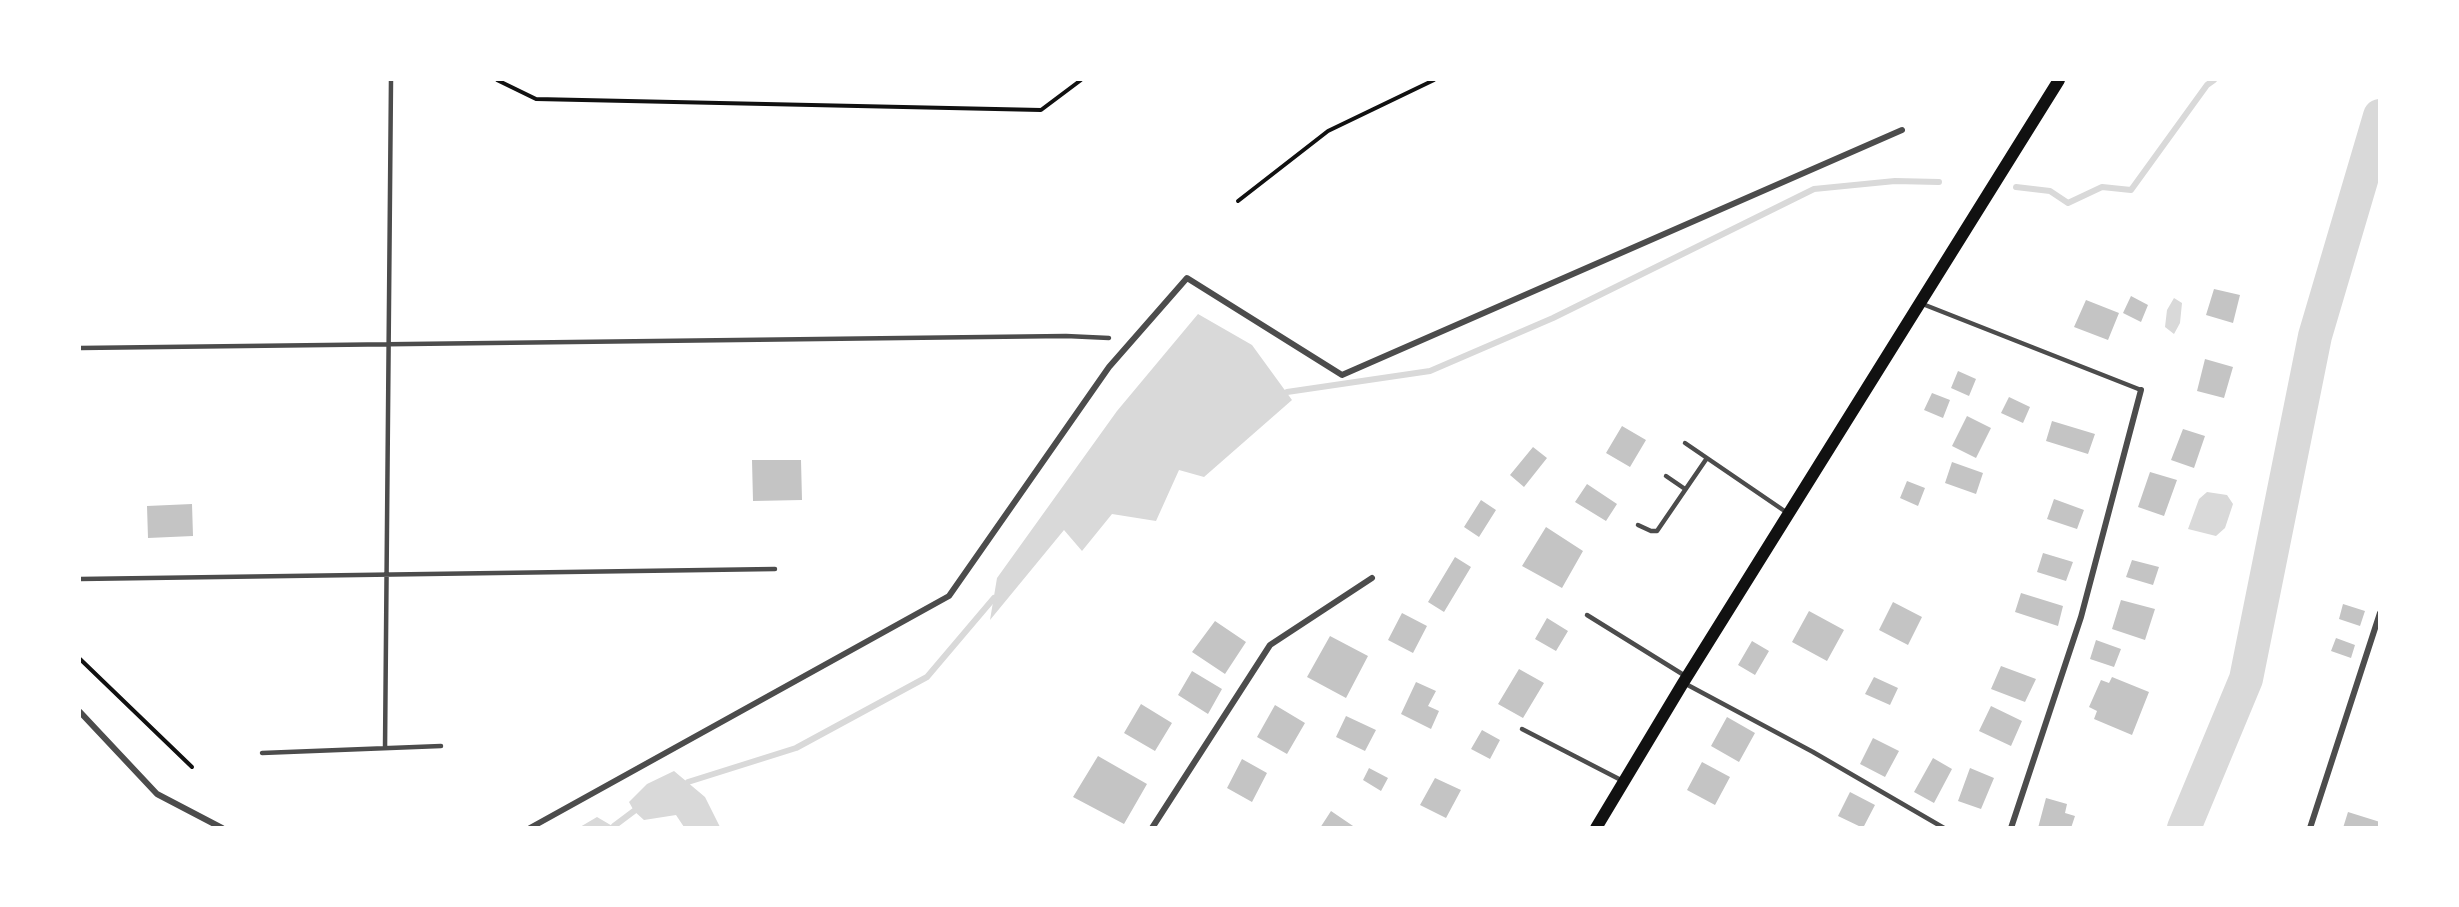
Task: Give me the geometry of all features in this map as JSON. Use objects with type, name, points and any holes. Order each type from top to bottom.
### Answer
[{"type":"main road","points":[[1596,828],[1685,680],[2059,80]]},
{"type":"street","points":[[530,828],[949,596],[1109,367],[1188,278],[1342,375],[1902,130]]},
{"type":"street","points":[[2011,828],[2081,617],[2141,390]]},
{"type":"street","points":[[1152,828],[1270,645],[1372,578]]},
{"type":"street","points":[[2310,828],[2379,613]]},
{"type":"street","points":[[80,712],[158,794],[222,828]]},
{"type":"lane","points":[[385,748],[392,80]]},
{"type":"lane","points":[[1920,303],[2141,390]]},
{"type":"lane","points":[[80,348],[388,342],[1066,336],[1109,338]]},
{"type":"lane","points":[[1685,442],[1788,514]]},
{"type":"lane","points":[[1638,525],[1651,531],[1657,531],[1707,458]]},
{"type":"lane","points":[[1666,476],[1686,489]]},
{"type":"lane","points":[[80,579],[775,569]]},
{"type":"lane","points":[[1587,615],[1685,680],[1944,828]]},
{"type":"lane","points":[[1522,729],[1619,779]]},
{"type":"lane","points":[[262,753],[441,746]]},
{"type":"path","points":[[497,80],[536,99],[1041,110],[1081,80]]},
{"type":"path","points":[[1238,201],[1328,132],[1434,80]]},
{"type":"path","points":[[80,659],[192,767]]},
{"type":"shaded area","points":[[2174,298],[2182,303],[2180,323],[2174,334],[2165,327],[2167,310]]},
{"type":"shaded area","points":[[1198,314],[1252,345],[1292,400],[1204,477],[1179,470],[1156,521],[1112,514],[1082,551],[1064,530],[990,620],[997,578],[1117,411]]},
{"type":"shaded area","points":[[2207,492],[2227,495],[2233,504],[2225,528],[2216,536],[2188,529],[2199,499]]},
{"type":"shaded area","points":[[674,771],[705,797],[720,827],[684,827],[676,815],[644,820],[634,811],[629,802],[647,784]]},
{"type":"shaded area","points":[[597,817],[614,827],[580,827]]},
{"type":"building","points":[[2214,289],[2240,295],[2233,323],[2206,315]]},
{"type":"building","points":[[2131,296],[2148,305],[2141,322],[2123,313]]},
{"type":"building","points":[[2086,300],[2119,313],[2108,340],[2074,327]]},
{"type":"building","points":[[2205,359],[2233,367],[2224,398],[2197,391]]},
{"type":"building","points":[[1958,371],[1976,379],[1969,396],[1951,388]]},
{"type":"building","points":[[1932,393],[1950,400],[1943,418],[1924,410]]},
{"type":"building","points":[[2009,397],[2030,407],[2023,423],[2001,413]]},
{"type":"building","points":[[1967,416],[1991,428],[1976,458],[1952,446]]},
{"type":"building","points":[[2052,421],[2095,434],[2088,454],[2046,441]]},
{"type":"building","points":[[1622,426],[1646,440],[1630,467],[1606,453]]},
{"type":"building","points":[[2183,429],[2205,436],[2194,468],[2171,460]]},
{"type":"building","points":[[1533,447],[1547,458],[1524,487],[1510,475]]},
{"type":"building","points":[[752,460],[801,460],[802,500],[753,501]]},
{"type":"building","points":[[1952,462],[1983,473],[1976,494],[1945,483]]},
{"type":"building","points":[[2150,472],[2177,480],[2164,516],[2138,507]]},
{"type":"building","points":[[1907,481],[1925,488],[1918,506],[1900,498]]},
{"type":"building","points":[[1587,484],[1617,504],[1606,521],[1575,502]]},
{"type":"building","points":[[2054,499],[2084,510],[2077,529],[2047,519]]},
{"type":"building","points":[[1481,500],[1496,510],[1479,537],[1464,527]]},
{"type":"building","points":[[192,504],[193,536],[148,538],[147,506]]},
{"type":"building","points":[[1546,527],[1583,551],[1562,588],[1522,566]]},
{"type":"building","points":[[2043,553],[2073,562],[2066,581],[2037,572]]},
{"type":"building","points":[[1455,557],[1471,567],[1444,612],[1428,602]]},
{"type":"building","points":[[2132,560],[2159,567],[2153,585],[2126,577]]},
{"type":"building","points":[[2021,593],[2063,606],[2058,626],[2015,612]]},
{"type":"building","points":[[2121,600],[2155,609],[2145,640],[2112,629]]},
{"type":"building","points":[[1893,602],[1922,617],[1908,645],[1879,630]]},
{"type":"building","points":[[2343,604],[2365,611],[2360,626],[2339,619]]},
{"type":"building","points":[[1809,611],[1844,630],[1827,661],[1792,642]]},
{"type":"building","points":[[1402,613],[1427,626],[1413,653],[1388,640]]},
{"type":"building","points":[[1547,618],[1568,631],[1556,651],[1535,639]]},
{"type":"building","points":[[1215,621],[1246,642],[1225,674],[1192,652]]},
{"type":"building","points":[[1330,636],[1368,656],[1346,698],[1307,677]]},
{"type":"building","points":[[2336,638],[2355,645],[2351,658],[2331,651]]},
{"type":"building","points":[[2096,640],[2121,649],[2114,667],[2090,659]]},
{"type":"building","points":[[1752,641],[1769,651],[1755,675],[1738,665]]},
{"type":"building","points":[[2001,666],[2036,679],[2025,702],[1991,689]]},
{"type":"building","points":[[1519,669],[1544,683],[1523,718],[1498,704]]},
{"type":"building","points":[[1192,671],[1222,689],[1208,714],[1178,695]]},
{"type":"building","points":[[1874,677],[1898,688],[1890,705],[1865,694]]},
{"type":"building","points":[[2112,677],[2149,692],[2132,735],[2094,719],[2097,711],[2089,707],[2101,680],[2109,683]]},
{"type":"building","points":[[1416,682],[1436,691],[1428,706],[1439,711],[1431,729],[1401,714]]},
{"type":"building","points":[[1141,704],[1172,723],[1155,751],[1124,733]]},
{"type":"building","points":[[1275,705],[1305,723],[1287,754],[1257,737]]},
{"type":"building","points":[[1991,706],[2022,721],[2011,746],[1979,731]]},
{"type":"building","points":[[1346,716],[1376,730],[1365,751],[1336,737]]},
{"type":"building","points":[[1727,717],[1755,733],[1739,762],[1711,746]]},
{"type":"building","points":[[1482,730],[1500,740],[1490,759],[1471,749]]},
{"type":"building","points":[[1873,738],[1899,751],[1885,777],[1860,764]]},
{"type":"building","points":[[1098,756],[1147,784],[1124,824],[1073,797]]},
{"type":"building","points":[[1933,758],[1952,769],[1934,803],[1914,792]]},
{"type":"building","points":[[1242,759],[1267,773],[1252,802],[1227,788]]},
{"type":"building","points":[[1702,762],[1730,777],[1715,805],[1687,790]]},
{"type":"building","points":[[1369,768],[1388,778],[1381,791],[1363,780]]},
{"type":"building","points":[[1970,768],[1994,778],[1981,809],[1958,801]]},
{"type":"building","points":[[1435,778],[1461,790],[1446,818],[1420,805]]},
{"type":"building","points":[[1850,792],[1875,805],[1863,828],[1838,816]]},
{"type":"building","points":[[2046,798],[2067,804],[2065,813],[2075,816],[2071,828],[2038,828]]},
{"type":"building","points":[[1331,811],[1356,828],[1320,828]]},
{"type":"building","points":[[2348,812],[2380,822],[2380,828],[2343,828]]},
{"type":"waterway","points":[[2016,187],[2050,191],[2068,203],[2102,187],[2131,190],[2207,85],[2214,80]]},
{"type":"waterway","points":[[2184,828],[2246,679],[2315,336],[2380,116]]},
{"type":"waterway","points":[[1287,392],[1430,371],[1553,318],[1814,189],[1895,181],[1939,182]]},
{"type":"waterway","points":[[688,782],[796,748],[927,677],[994,598]]},
{"type":"waterway","points":[[614,826],[634,811]]}]
